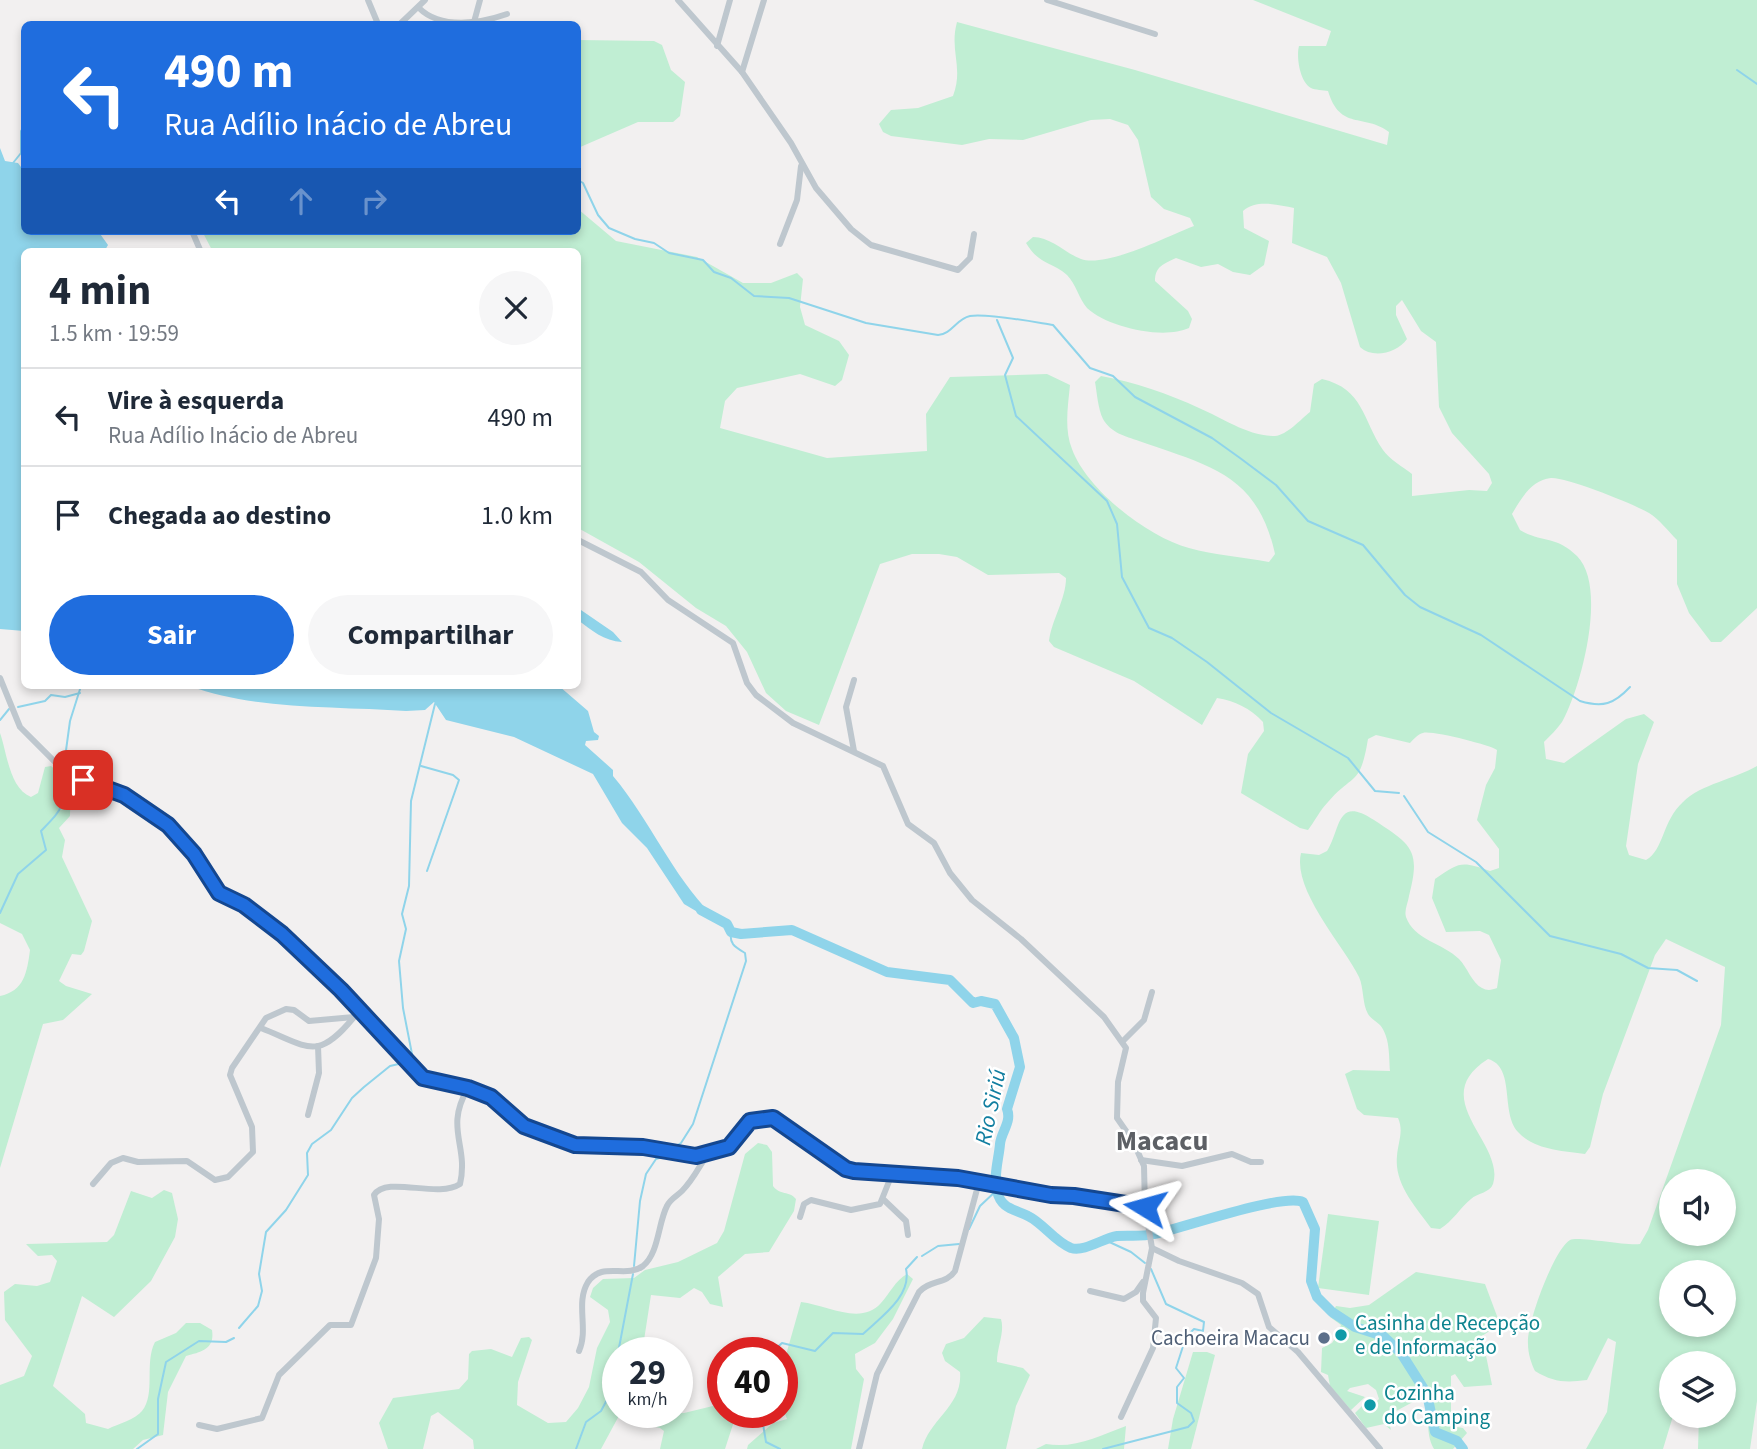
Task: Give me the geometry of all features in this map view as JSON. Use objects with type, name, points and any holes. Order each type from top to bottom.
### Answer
[{"type":"street","points":[[368,0],[377,21]]},
{"type":"street","points":[[404,21],[425,0]]},
{"type":"street","points":[[474,21],[480,0]]},
{"type":"street","points":[[678,0],[742,72],[791,143],[816,188],[851,229],[871,245],[958,270],[970,258],[974,234]]},
{"type":"street","points":[[717,46],[730,0]]},
{"type":"street","points":[[742,72],[764,0]]},
{"type":"street","points":[[1046,0],[1155,34]]},
{"type":"street","points":[[419,8],[438,20],[456,21]]},
{"type":"street","points":[[478,21],[507,14]]},
{"type":"street","points":[[780,244],[797,200],[801,164]]},
{"type":"street","points":[[581,542],[641,572],[668,600],[733,643],[747,683],[756,695],[784,716],[808,732],[878,762],[886,770],[908,824],[934,844],[950,873],[972,900],[1021,939],[1104,1017],[1123,1041],[1126,1048],[1118,1082],[1118,1118],[1141,1160],[1145,1173],[1145,1207],[1152,1248],[1144,1281],[1143,1301],[1156,1318],[1154,1343],[1121,1417]]},
{"type":"street","points":[[0,678],[20,727],[60,767],[71,775],[124,795],[168,825],[194,854],[219,893],[244,905],[282,934],[360,1010],[423,1078],[468,1088],[498,1100],[524,1126],[575,1145],[643,1147],[684,1156],[707,1155],[729,1147],[750,1121],[766,1117],[780,1122],[846,1169],[979,1182],[1145,1207]]},
{"type":"street","points":[[854,680],[846,707],[847,728],[854,751]]},
{"type":"street","points":[[1123,1041],[1144,1020],[1152,992]]},
{"type":"street","points":[[93,1184],[111,1163],[123,1158],[152,1163],[180,1159],[215,1180],[229,1177],[253,1152],[255,1143],[252,1127],[230,1075],[232,1068],[269,1016],[286,1009],[294,1010],[309,1021],[354,1017]]},
{"type":"street","points":[[261,1028],[301,1045],[318,1046],[332,1042],[360,1010]]},
{"type":"street","points":[[308,1115],[319,1073],[318,1046]]},
{"type":"street","points":[[199,1426],[217,1429],[262,1418],[279,1375],[289,1362],[330,1325],[351,1325],[376,1258],[379,1219],[374,1195],[386,1187],[446,1191],[460,1184],[462,1163],[456,1121],[458,1104],[468,1088]]},
{"type":"street","points":[[1141,1160],[1182,1166],[1232,1154],[1251,1162],[1261,1162]]},
{"type":"street","points":[[579,1351],[583,1343],[583,1293],[590,1280],[605,1270],[635,1270],[644,1265],[652,1251],[666,1206],[693,1178],[707,1155]]},
{"type":"street","points":[[800,1217],[804,1204],[811,1200],[851,1210],[877,1206],[884,1200],[892,1174]]},
{"type":"street","points":[[859,1449],[877,1374],[919,1292],[928,1283],[948,1279],[955,1272],[979,1182]]},
{"type":"street","points":[[884,1200],[906,1222],[908,1235]]},
{"type":"street","points":[[1152,1248],[1171,1258],[1242,1283],[1258,1294],[1269,1327],[1298,1353],[1380,1449]]},
{"type":"street","points":[[1090,1292],[1124,1299],[1136,1292],[1144,1281]]},
{"type":"green space","points":[[1253,0],[1757,0],[1757,608],[1721,642],[1711,642],[1689,613],[1677,584],[1677,540],[1649,513],[1600,492],[1551,478],[1532,486],[1512,514],[1520,530],[1556,542],[1577,556],[1586,571],[1590,590],[1591,613],[1583,663],[1562,722],[1544,742],[1546,759],[1564,763],[1626,719],[1644,714],[1654,722],[1638,764],[1626,846],[1629,855],[1646,860],[1656,849],[1676,810],[1690,796],[1757,766],[1757,1401],[1750,1449],[1698,1449],[1699,1428],[1736,1428],[1736,1351],[1659,1351],[1659,1428],[1669,1428],[1663,1449],[1586,1449],[1607,1412],[1616,1342],[1608,1338],[1587,1380],[1572,1381],[1560,1381],[1535,1371],[1528,1347],[1536,1305],[1556,1257],[1570,1240],[1640,1244],[1659,1199],[1659,1246],[1736,1246],[1736,1169],[1670,1169],[1721,1025],[1725,967],[1666,939],[1655,955],[1603,1094],[1590,1147],[1585,1154],[1540,1146],[1518,1132],[1510,1113],[1505,1080],[1497,1064],[1488,1059],[1471,1074],[1464,1090],[1465,1105],[1489,1153],[1494,1168],[1493,1184],[1471,1199],[1440,1229],[1431,1228],[1402,1186],[1397,1166],[1401,1132],[1398,1118],[1364,1115],[1357,1109],[1345,1074],[1353,1070],[1390,1071],[1387,1041],[1380,1025],[1366,1010],[1362,986],[1352,964],[1311,900],[1300,868],[1301,853],[1319,855],[1327,851],[1346,813],[1362,813],[1374,820],[1405,843],[1413,858],[1414,868],[1405,912],[1410,925],[1422,936],[1459,959],[1478,986],[1488,990],[1497,988],[1501,960],[1489,935],[1480,931],[1446,932],[1432,898],[1435,879],[1456,866],[1473,866],[1490,871],[1499,868],[1499,849],[1477,820],[1486,785],[1495,768],[1497,750],[1437,734],[1421,734],[1410,743],[1376,735],[1368,739],[1362,765],[1355,777],[1325,805],[1308,830],[1300,828],[1241,793],[1248,754],[1264,731],[1263,722],[1253,713],[1236,703],[1217,698],[1202,725],[1134,681],[1054,647],[1049,641],[1064,594],[1066,578],[1059,573],[988,575],[957,557],[939,554],[912,554],[880,564],[819,725],[786,711],[766,693],[747,652],[726,626],[696,608],[639,562],[581,530],[581,248],[211,248],[204,235],[581,235],[581,212],[616,241],[697,257],[743,283],[771,283],[797,273],[803,279],[800,307],[805,325],[839,341],[849,355],[842,380],[835,386],[800,374],[737,388],[725,401],[720,428],[827,458],[927,451],[926,414],[950,377],[1047,374],[1070,385],[1067,425],[1072,449],[1091,480],[1121,510],[1156,534],[1189,548],[1269,562],[1275,554],[1267,527],[1243,489],[1208,466],[1114,431],[1101,415],[1095,382],[1101,376],[1139,385],[1188,403],[1245,430],[1275,436],[1289,430],[1310,412],[1314,384],[1322,379],[1336,384],[1354,398],[1383,450],[1412,474],[1412,496],[1469,490],[1487,491],[1492,483],[1489,474],[1452,433],[1439,407],[1436,342],[1421,331],[1402,300],[1396,306],[1396,315],[1407,339],[1397,348],[1385,353],[1365,351],[1360,347],[1341,283],[1327,257],[1292,243],[1294,208],[1261,204],[1243,211],[1244,228],[1269,241],[1264,265],[1250,275],[1233,272],[1218,264],[1201,267],[1176,258],[1158,269],[1155,281],[1188,311],[1192,319],[1189,328],[1165,333],[1121,326],[1087,308],[1067,275],[1040,259],[1026,243],[1033,237],[1040,238],[1081,259],[1092,261],[1121,255],[1194,226],[1190,218],[1164,209],[1151,197],[1138,140],[1128,125],[1110,119],[1091,120],[1023,140],[989,139],[962,145],[891,136],[883,132],[879,124],[891,110],[918,108],[953,96],[957,76],[957,22],[1135,70],[1387,145],[1389,132],[1380,126],[1346,117],[1339,112],[1328,91],[1307,85],[1299,63],[1299,46],[1326,46],[1331,31]]},
{"type":"green space","points":[[581,40],[654,41],[662,45],[671,70],[685,82],[680,116],[673,122],[638,122],[581,147]]},
{"type":"green space","points":[[0,733],[13,778],[31,797],[38,793],[45,767],[51,766],[71,783],[70,816],[59,828],[65,840],[62,857],[92,921],[84,951],[81,955],[72,954],[59,981],[92,994],[63,1020],[43,1024],[0,1168],[0,996],[14,990],[23,980],[30,950],[22,934],[0,923]]},
{"type":"green space","points":[[758,1143],[767,1145],[772,1152],[773,1186],[796,1199],[794,1211],[769,1252],[745,1254],[718,1277],[723,1307],[710,1304],[702,1292],[694,1288],[680,1298],[651,1295],[644,1337],[602,1337],[610,1322],[608,1310],[590,1297],[593,1288],[603,1279],[634,1278],[645,1270],[678,1262],[717,1243],[724,1231],[745,1154]]},
{"type":"green space","points":[[164,1190],[172,1193],[178,1219],[175,1237],[151,1281],[114,1317],[82,1296],[53,1386],[85,1414],[86,1423],[108,1429],[139,1414],[146,1404],[150,1359],[155,1342],[176,1333],[186,1323],[200,1323],[212,1330],[211,1342],[206,1349],[186,1356],[168,1392],[163,1435],[143,1440],[133,1449],[0,1449],[0,1385],[24,1376],[32,1356],[5,1320],[4,1292],[15,1284],[37,1286],[50,1282],[57,1261],[52,1255],[38,1256],[26,1244],[107,1242],[114,1235],[131,1191],[152,1198]]},
{"type":"green space","points":[[1328,1214],[1379,1221],[1369,1295],[1318,1288]]},
{"type":"green space","points":[[1416,1272],[1485,1284],[1500,1324],[1482,1336],[1492,1385],[1464,1387],[1455,1374],[1451,1376],[1451,1426],[1463,1428],[1467,1433],[1453,1449],[1434,1449],[1422,1397],[1387,1416],[1391,1430],[1384,1424],[1366,1428],[1355,1413],[1365,1403],[1369,1409],[1379,1399],[1376,1390],[1368,1384],[1350,1388],[1347,1391],[1365,1397],[1351,1410],[1330,1386],[1328,1375],[1321,1372],[1322,1348],[1332,1343],[1337,1335],[1342,1338],[1344,1334],[1339,1330],[1341,1325],[1330,1317],[1336,1306],[1350,1308],[1369,1305]]},
{"type":"green space","points":[[907,1274],[913,1279],[893,1319],[875,1343],[855,1354],[856,1369],[864,1379],[851,1449],[747,1449],[767,1428],[798,1428],[798,1337],[791,1337],[801,1302],[854,1314],[864,1313],[881,1303]]},
{"type":"green space","points":[[984,1317],[1001,1319],[997,1362],[1023,1368],[1030,1375],[1016,1406],[1006,1449],[922,1449],[931,1429],[951,1403],[960,1384],[960,1372],[945,1361],[942,1353],[946,1344],[964,1338]]},
{"type":"green space","points":[[529,1337],[532,1340],[518,1382],[517,1405],[548,1423],[566,1422],[578,1408],[589,1387],[597,1348],[602,1338],[602,1428],[612,1428],[601,1449],[474,1449],[473,1440],[438,1412],[431,1416],[423,1449],[388,1449],[379,1423],[393,1398],[459,1389],[468,1379],[469,1354],[472,1351],[491,1349],[512,1357],[521,1338]]},
{"type":"green space","points":[[1193,1352],[1215,1355],[1191,1449],[1168,1449],[1173,1419]]},
{"type":"green space","points":[[707,1407],[707,1428],[732,1428],[725,1449],[660,1449],[664,1431],[660,1428],[693,1428],[693,1411]]},
{"type":"green space","points":[[1126,1426],[1124,1449],[1036,1449],[1046,1444],[1077,1443]]},
{"type":"water","points":[[0,148],[5,161],[18,163],[21,167],[21,235],[101,235],[108,245],[106,248],[21,248],[21,631],[0,629]]},
{"type":"water","points":[[581,610],[613,632],[622,642],[604,637],[583,624]]},
{"type":"water","points":[[199,689],[562,689],[588,711],[594,732],[599,736],[598,740],[586,741],[585,745],[613,770],[613,776],[685,883],[712,915],[701,914],[684,904],[647,848],[622,823],[593,774],[514,737],[446,720],[434,702],[425,710],[406,711],[296,706],[215,694]]},
{"type":"waterway","points":[[1737,70],[1757,84]]},
{"type":"waterway","points":[[21,131],[21,153]]},
{"type":"waterway","points":[[13,163],[21,153]]},
{"type":"waterway","points":[[581,182],[598,215],[609,228],[635,239],[654,243],[669,253],[703,260],[714,272],[731,278],[754,296],[789,298],[866,323],[938,335],[947,332],[961,320],[978,315],[1053,325],[1090,368],[1113,376],[1135,397],[1212,438],[1276,485],[1308,521],[1363,545],[1405,595],[1420,607],[1481,635],[1580,701],[1608,703],[1630,687]]},
{"type":"waterway","points":[[997,320],[1013,358],[1005,375],[1016,416],[1107,501],[1117,524],[1122,577],[1149,628],[1172,638],[1207,662],[1271,713],[1348,758],[1375,791],[1399,793]]},
{"type":"waterway","points":[[64,765],[70,721],[80,689]]},
{"type":"waterway","points":[[18,707],[45,701],[51,695],[65,697],[80,693]]},
{"type":"waterway","points":[[410,1058],[412,1054],[403,1008],[399,961],[406,929],[402,914],[409,886],[411,801],[435,704]]},
{"type":"waterway","points":[[0,720],[9,709]]},
{"type":"waterway","points":[[421,766],[453,775],[459,780],[427,871]]},
{"type":"waterway","points":[[0,913],[18,874],[46,850],[41,831],[61,807],[62,775]]},
{"type":"waterway","points":[[1404,796],[1428,832],[1476,862],[1550,936],[1621,954],[1648,968],[1677,970],[1697,981]]},
{"type":"waterway","name":"Rio Siriú","points":[[701,910],[727,924],[731,932],[741,934],[792,930],[887,972],[950,980],[973,1003],[981,1001],[995,1004],[1014,1038],[1020,1067],[1001,1140],[996,1173],[997,1191],[1005,1205],[1033,1219],[1071,1248],[1082,1248],[1117,1236],[1154,1234],[1275,1202],[1303,1202],[1315,1229],[1311,1281],[1317,1297],[1332,1312],[1355,1327],[1383,1336],[1401,1353],[1427,1394],[1435,1432],[1457,1441],[1463,1449]]},
{"type":"waterway","points":[[671,1149],[681,1143],[693,1124],[746,961],[745,953],[732,942],[731,932]]},
{"type":"waterway","points":[[239,1328],[258,1306],[262,1291],[259,1274],[266,1232],[286,1210],[308,1175],[307,1153],[312,1144],[331,1130],[352,1098],[364,1087],[390,1066],[403,1063]]},
{"type":"waterway","points":[[634,1266],[640,1201],[646,1174],[656,1159],[666,1156]]},
{"type":"waterway","points":[[969,1229],[980,1206],[997,1190]]},
{"type":"waterway","points":[[1105,1240],[1131,1252],[1145,1263]]},
{"type":"waterway","points":[[922,1256],[938,1246],[959,1244]]},
{"type":"waterway","points":[[798,1347],[815,1351],[833,1333],[863,1334],[900,1297],[907,1279],[906,1269],[917,1257]]},
{"type":"waterway","points":[[1103,1449],[1188,1427],[1194,1421],[1191,1413],[1177,1403],[1177,1387],[1184,1378],[1176,1368],[1186,1337],[1194,1329],[1203,1331],[1204,1322],[1166,1304],[1151,1269]]},
{"type":"waterway","points":[[621,1337],[633,1274]]},
{"type":"waterway","points":[[137,1449],[158,1434],[158,1399],[166,1362],[199,1341],[226,1342],[234,1338]]},
{"type":"waterway","points":[[576,1449],[586,1422],[602,1409]]},
{"type":"waterway","points":[[764,1428],[766,1442],[780,1449]]},
{"type":"place","name":"Casinha de Recepção e de Informação","points":[[1341,1335]]},
{"type":"place","name":"Cachoeira Macacu","points":[[1324,1338]]},
{"type":"place","name":"Cozinha do Camping","points":[[1370,1405]]},
{"type":"district","name":"Macacu","points":[[1162,1140]]},
{"type":"route","points":[[83,780],[124,795],[168,825],[188,845],[219,893],[244,905],[282,934],[341,990],[423,1078],[468,1088],[498,1100],[524,1126],[550,1138],[575,1145],[620,1145],[684,1156],[707,1155],[729,1147],[750,1121],[766,1117],[780,1122],[846,1169],[854,1171],[958,1178],[1051,1195],[1145,1207]]}]
